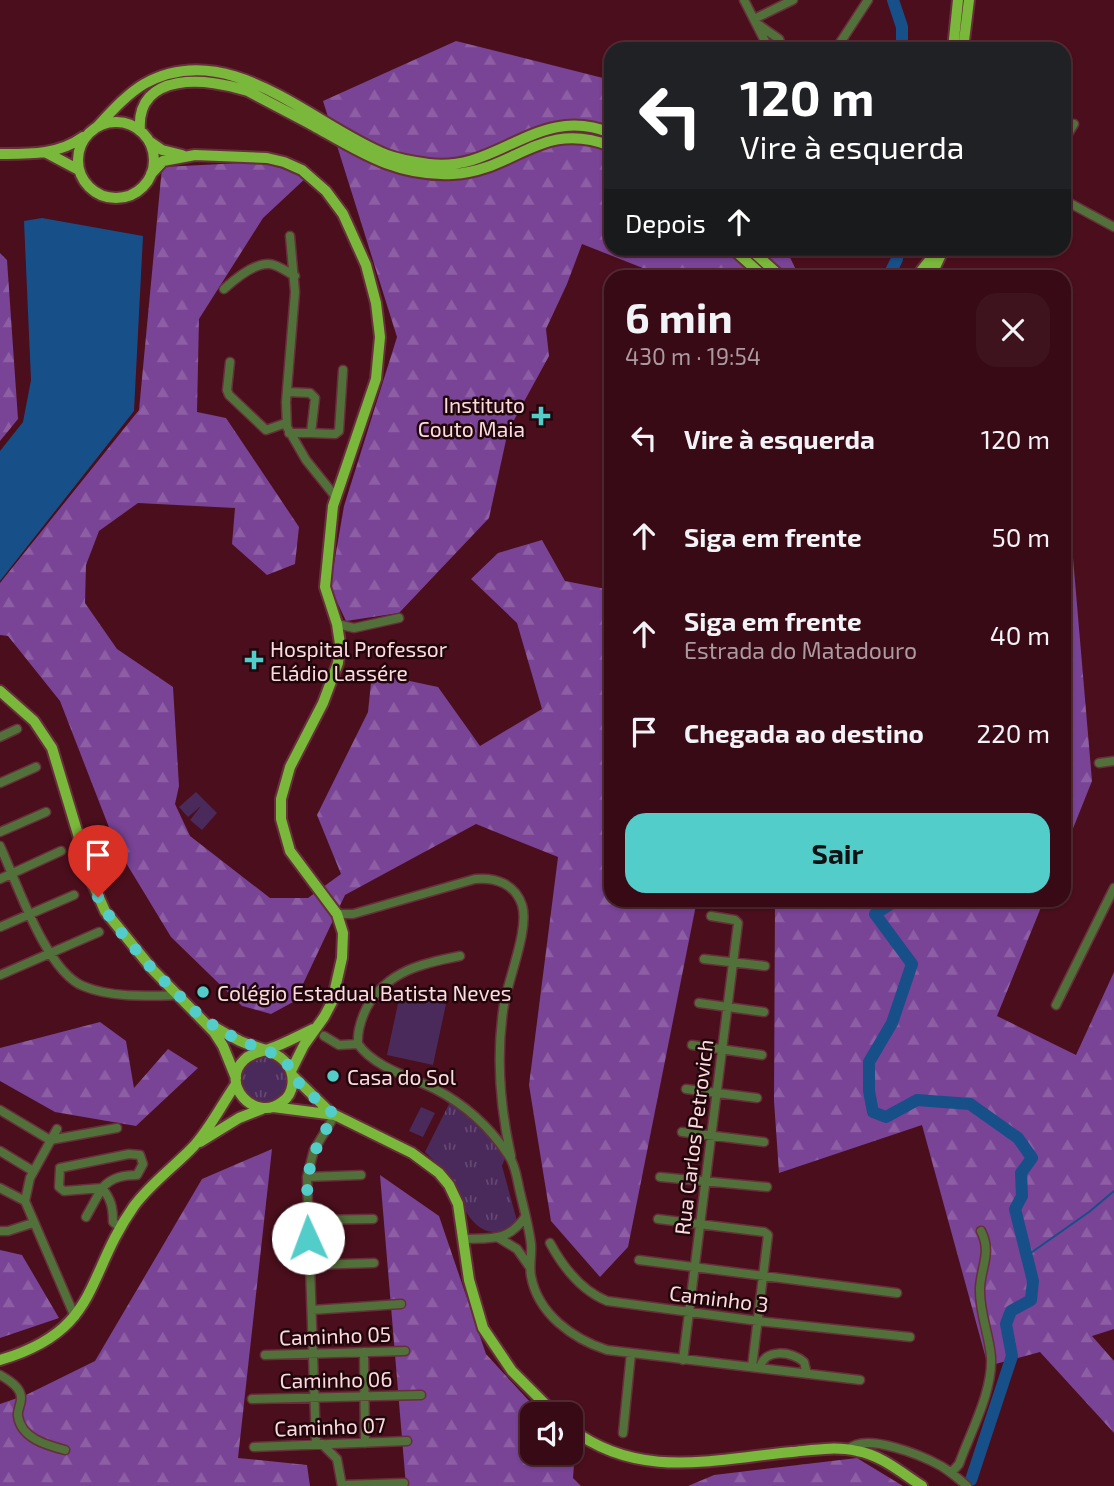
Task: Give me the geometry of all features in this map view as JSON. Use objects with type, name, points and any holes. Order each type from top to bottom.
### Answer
[{"type":"main road","points":[[954,42],[958,0]]},
{"type":"main road","points":[[964,42],[969,0]]},
{"type":"main road","points":[[0,154],[47,153],[69,147],[93,130],[143,85],[168,74],[188,71],[217,73],[251,82],[379,151],[409,162],[436,165],[467,162],[496,152],[529,135],[562,125],[586,126],[604,131]]},
{"type":"main road","points":[[140,131],[140,112],[151,94],[169,85],[190,82],[248,91],[372,159],[395,168],[416,172],[468,172],[558,138],[584,138],[604,144]]},
{"type":"main road","points":[[79,170],[79,150],[93,130],[119,122],[140,131],[162,150],[184,156]]},
{"type":"main road","points":[[149,141],[154,163],[151,174]]},
{"type":"main road","points":[[47,153],[79,170],[90,188],[98,194],[118,198],[138,191],[161,162],[184,156],[242,156],[284,162],[316,180],[338,205],[348,223],[375,294],[380,337],[374,386],[335,496],[325,587],[337,624],[338,663],[331,685],[284,783],[280,808],[290,850],[339,919],[343,946],[335,991],[320,1032],[300,1051],[292,1074],[290,1092],[281,1104],[239,1118],[195,1145]]},
{"type":"main road","points":[[741,256],[756,270]]},
{"type":"main road","points":[[758,256],[773,270]]},
{"type":"main road","points":[[0,691],[34,721],[52,748],[93,884],[106,911],[153,970],[203,1019],[223,1046],[244,1101],[268,1108],[333,1114]]},
{"type":"main road","points":[[203,1019],[238,1040],[280,1056],[305,1090],[333,1114],[392,1142],[431,1165],[455,1196],[460,1210],[473,1298],[483,1328],[512,1371],[543,1402]]},
{"type":"main road","points":[[0,1360],[53,1337],[75,1317],[90,1295],[121,1228],[145,1191],[195,1145],[217,1116],[245,1059],[320,1032]]},
{"type":"main road","points":[[583,1436],[597,1446],[623,1457],[669,1463],[813,1450],[849,1450],[873,1455],[922,1486]]},
{"type":"street","points":[[744,0],[766,42]]},
{"type":"street","points":[[755,21],[793,0]]},
{"type":"street","points":[[841,42],[868,0]]},
{"type":"street","points":[[755,21],[780,42]]},
{"type":"street","points":[[1071,129],[1074,124]]},
{"type":"street","points":[[1071,205],[1114,227]]},
{"type":"street","points":[[290,236],[295,276],[286,423],[289,433],[335,496]]},
{"type":"street","points":[[224,289],[235,279],[262,265],[273,264],[295,276]]},
{"type":"street","points":[[230,362],[227,390],[229,395],[266,430],[286,423]]},
{"type":"street","points":[[289,433],[335,434],[339,431],[344,370]]},
{"type":"street","points":[[287,392],[314,395],[311,433]]},
{"type":"street","points":[[337,624],[354,628],[399,618]]},
{"type":"street","points":[[339,641],[354,628]]},
{"type":"street","points":[[0,737],[17,729]]},
{"type":"street","points":[[1099,763],[1114,761]]},
{"type":"street","points":[[0,783],[36,767]]},
{"type":"street","points":[[0,831],[46,812]]},
{"type":"street","points":[[0,846],[49,953],[63,973],[90,989],[146,995],[178,995]]},
{"type":"street","points":[[0,879],[61,851]]},
{"type":"street","points":[[339,919],[475,879],[493,878],[509,885],[517,894],[523,906],[524,921],[503,1006],[498,1051],[501,1101],[511,1159],[532,1248],[530,1267]]},
{"type":"street","points":[[1056,1005],[1114,888]]},
{"type":"street","points":[[0,927],[74,895]]},
{"type":"street","name":"Rua Carlos Petrovich","points":[[683,1360],[718,1094],[737,923],[734,920],[711,916]]},
{"type":"street","points":[[0,975],[99,932]]},
{"type":"street","points":[[460,956],[403,971],[381,987],[363,1016],[358,1029],[358,1044],[369,1058],[436,1090],[471,1112],[492,1132],[511,1159]]},
{"type":"street","points":[[704,959],[765,965]]},
{"type":"street","points":[[699,1003],[764,1012]]},
{"type":"street","points":[[320,1032],[339,1045],[358,1044]]},
{"type":"street","points":[[692,1045],[762,1055]]},
{"type":"street","points":[[686,1089],[757,1098]]},
{"type":"street","points":[[0,1110],[50,1140],[117,1128]]},
{"type":"street","points":[[333,1114],[314,1150],[307,1177],[314,1397],[319,1444],[337,1459],[342,1486],[404,1483]]},
{"type":"street","points":[[57,1129],[33,1171],[26,1187],[25,1201],[75,1317]]},
{"type":"street","points":[[682,1132],[764,1142]]},
{"type":"street","points":[[0,1152],[33,1171]]},
{"type":"street","points":[[86,1217],[102,1188],[116,1178],[137,1175],[143,1164],[140,1155],[129,1153],[60,1168],[59,1187],[64,1191],[102,1188]]},
{"type":"street","points":[[307,1177],[361,1175]]},
{"type":"street","points":[[660,1177],[767,1187]]},
{"type":"street","points":[[0,1188],[25,1201]]},
{"type":"street","points":[[102,1188],[110,1197],[113,1222],[121,1228]]},
{"type":"street","points":[[464,1239],[499,1238],[515,1230],[525,1217]]},
{"type":"street","points":[[308,1220],[373,1219]]},
{"type":"street","points":[[658,1219],[764,1232],[768,1235],[758,1321],[756,1367]]},
{"type":"street","points":[[0,1226],[4,1231],[33,1223]]},
{"type":"street","points":[[951,1473],[959,1464],[987,1392],[990,1377],[991,1354],[981,1306],[980,1286],[988,1244],[981,1231]]},
{"type":"street","points":[[499,1238],[517,1249],[530,1267],[538,1297],[554,1317],[571,1334],[596,1347],[683,1360],[860,1380]]},
{"type":"street","name":"Caminho 3","points":[[550,1243],[569,1273],[598,1297],[613,1303],[910,1337]]},
{"type":"street","points":[[639,1260],[897,1293]]},
{"type":"street","points":[[309,1265],[374,1263]]},
{"type":"street","points":[[312,1310],[401,1304]]},
{"type":"street","name":"Caminho 05","points":[[265,1355],[405,1351]]},
{"type":"street","points":[[364,1352],[365,1443]]},
{"type":"street","points":[[623,1433],[631,1353]]},
{"type":"street","points":[[756,1367],[769,1355],[793,1356],[804,1362],[807,1374]]},
{"type":"street","points":[[0,1375],[15,1385],[19,1392],[21,1397],[17,1414],[25,1432],[39,1441],[65,1450]]},
{"type":"street","name":"Caminho 06","points":[[252,1399],[421,1395]]},
{"type":"street","name":"Caminho 07","points":[[254,1447],[407,1441]]},
{"type":"street","points":[[849,1450],[857,1443],[892,1447],[919,1455],[951,1473],[967,1486]]},
{"type":"green space","points":[[456,41],[604,78],[604,253],[582,244],[546,329],[549,356],[508,431],[489,518],[399,613],[346,621],[330,587],[344,506],[397,337],[323,101]]},
{"type":"green space","points":[[262,162],[307,177],[263,218],[199,319],[197,412],[226,418],[299,527],[295,564],[267,575],[232,544],[235,508],[138,503],[99,531],[86,565],[85,603],[117,649],[173,687],[179,786],[175,804],[190,836],[270,898],[308,898],[341,874],[317,815],[368,712],[372,673],[438,687],[480,746],[542,709],[517,623],[471,579],[498,553],[542,540],[565,581],[604,589],[604,907],[696,907],[628,1247],[600,1277],[551,1221],[529,1085],[558,857],[476,824],[345,895],[295,1001],[271,1014],[242,1006],[171,937],[117,848],[60,701],[8,636],[0,635],[0,583],[139,410],[162,167]]},
{"type":"green space","points":[[0,253],[7,260],[18,419],[0,441]]},
{"type":"green space","points":[[612,256],[789,256],[796,270],[648,270]]},
{"type":"green space","points":[[1071,534],[1092,781],[1071,834]]},
{"type":"green space","points":[[196,792],[217,813],[202,830],[190,820],[201,806],[188,817],[179,807]]},
{"type":"green space","points":[[775,907],[1041,907],[997,1016],[1076,1055],[1114,972],[1114,1329],[1092,1336],[1114,1361],[1114,1433],[1040,1352],[988,1366],[922,1125],[779,1173],[774,1101]]},
{"type":"green space","points":[[400,994],[446,1004],[433,1065],[387,1055]]},
{"type":"green space","points":[[100,1022],[126,1041],[134,1088],[168,1049],[198,1068],[136,1126],[55,1112],[0,1081],[0,1048]]},
{"type":"green space","points":[[264,1055],[281,1062],[288,1079],[281,1096],[264,1103],[247,1096],[240,1079],[247,1062]]},
{"type":"green space","points":[[450,1102],[490,1136],[505,1158],[502,1166],[517,1221],[505,1229],[494,1232],[476,1225],[457,1189],[425,1152]]},
{"type":"green space","points":[[421,1107],[435,1113],[423,1137],[409,1131]]},
{"type":"green space","points":[[272,1149],[238,1458],[307,1465],[310,1486],[0,1486],[0,1404],[26,1395],[95,1361],[202,1179]]},
{"type":"green space","points":[[380,1175],[439,1216],[486,1354],[530,1402],[520,1402],[520,1465],[574,1465],[573,1478],[581,1486],[406,1486]]},
{"type":"green space","points":[[0,1250],[22,1255],[59,1318],[0,1338]]},
{"type":"green space","points":[[857,1458],[903,1486],[688,1486],[714,1475]]},
{"type":"water","points":[[42,218],[143,236],[134,411],[0,581],[0,451],[23,422],[31,380],[24,221]]},
{"type":"waterway","points":[[893,0],[902,27],[902,42]]},
{"type":"waterway","points":[[892,270],[897,256]]},
{"type":"waterway","points":[[886,907],[875,914],[912,964],[892,1023],[869,1062],[869,1091],[873,1112],[886,1117],[917,1100],[970,1104],[1018,1138],[1032,1158],[1021,1173],[1022,1196],[1015,1209],[1033,1281],[1031,1300],[1011,1311],[1006,1324],[1012,1356],[971,1480]]},
{"type":"waterway","points":[[1025,1257],[1114,1191]]},
{"type":"place","name":"Instituto Couto Maia","points":[[541,416]]},
{"type":"place","name":"Hospital Professor Eládio Lassére","points":[[254,660]]},
{"type":"place","name":"Colégio Estadual Batista Neves","points":[[203,992]]},
{"type":"place","name":"Casa do Sol","points":[[333,1076]]},
{"type":"route","points":[[98,897],[114,924],[153,970],[203,1019],[238,1040],[280,1056],[305,1090],[335,1115],[314,1150],[308,1169],[308,1238]]}]
